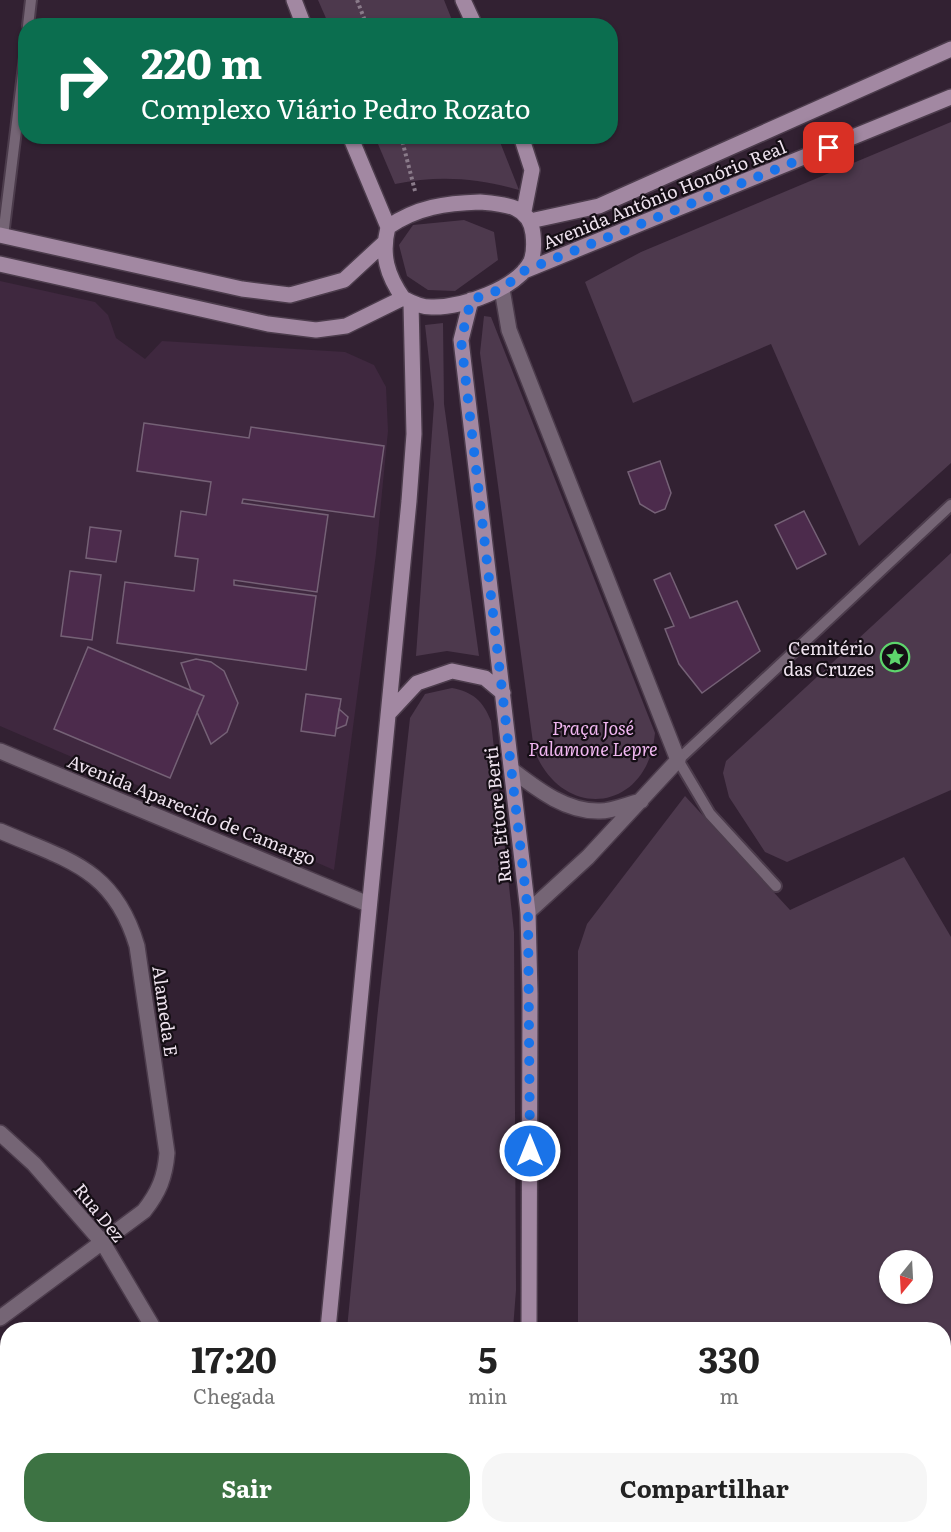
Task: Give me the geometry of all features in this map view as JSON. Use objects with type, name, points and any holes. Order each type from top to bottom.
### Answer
[{"type":"street","points":[[294,0],[301,18]]},
{"type":"street","points":[[464,0],[472,18]]},
{"type":"street","name":"Avenida Antônio Honório Real","points":[[527,216],[599,206],[951,50]]},
{"type":"street","name":"Avenida Antônio Honório Real","points":[[524,271],[951,97]]},
{"type":"street","points":[[329,1322],[368,904],[390,712],[414,434],[407,300],[386,267],[384,243],[388,227],[353,144]]},
{"type":"street","points":[[0,264],[268,324],[316,330],[346,326],[407,300],[432,308],[471,300],[502,289],[524,271],[531,260],[534,245],[527,216],[532,170],[524,144]]},
{"type":"street","points":[[388,227],[419,210],[450,203],[503,204],[527,216]]},
{"type":"street","points":[[1,235],[242,289],[290,295],[344,280],[384,243]]},
{"type":"street","points":[[502,289],[509,330],[678,760],[588,857],[528,912]]},
{"type":"street","name":"Rua Ettore Berti","points":[[471,300],[461,340],[528,912],[529,1322]]},
{"type":"street","points":[[390,712],[417,682],[452,671],[485,678],[503,693]]},
{"type":"street","name":"Avenida Aparecido de Camargo","points":[[0,751],[368,904]]},
{"type":"street","points":[[512,770],[542,793],[575,808],[601,811],[641,801]]},
{"type":"street","name":"Alameda E","points":[[0,831],[84,867],[117,899],[130,924],[137,946],[166,1152],[165,1174],[157,1194],[144,1211],[0,1318]]},
{"type":"street","name":"Rua Dez","points":[[0,1133],[34,1164],[103,1243],[150,1322]]},
{"type":"lane","points":[[29,18],[31,0]]},
{"type":"lane","points":[[1,235],[18,109]]},
{"type":"lane","points":[[776,886],[710,814],[678,760],[951,505]]},
{"type":"path","points":[[357,0],[364,18]]},
{"type":"path","points":[[403,144],[419,210]]},
{"type":"shaded area","points":[[0,281],[95,302],[108,315],[116,338],[145,359],[162,341],[345,352],[374,365],[386,387],[388,431],[376,554],[334,870],[0,726]]},
{"type":"green space","points":[[318,0],[444,0],[451,18],[326,18]]},
{"type":"green space","points":[[951,122],[951,463],[859,546],[771,344],[633,403],[585,282],[641,252]]},
{"type":"green space","points":[[378,144],[501,144],[519,190],[458,179],[427,179],[395,184]]},
{"type":"green space","points":[[464,220],[494,232],[498,260],[455,291],[428,290],[407,276],[399,245],[413,225]]},
{"type":"green space","name":"Praça José Palamone Lepre","points":[[484,316],[491,317],[655,733],[649,759],[637,779],[621,792],[603,798],[583,798],[564,789],[547,773],[534,750],[480,353]]},
{"type":"green space","points":[[443,323],[444,404],[479,656],[447,651],[416,656],[434,404],[425,325]]},
{"type":"green space","name":"Cemitério das Cruzes","points":[[951,553],[951,790],[787,862],[765,852],[729,797],[723,773],[726,761]]},
{"type":"green space","points":[[452,688],[466,692],[481,703],[491,721],[514,932],[516,1290],[514,1322],[348,1322],[377,1019],[410,718],[425,694]]},
{"type":"green space","points":[[685,796],[790,910],[904,857],[951,937],[951,1322],[578,1322],[578,951],[587,924]]},
{"type":"building","points":[[144,423],[249,438],[251,427],[384,446],[374,517],[243,499],[242,503],[328,515],[317,592],[234,580],[234,585],[316,596],[306,670],[117,643],[125,582],[194,591],[198,559],[175,556],[181,511],[206,515],[211,482],[137,471]]},
{"type":"building","points":[[660,461],[671,493],[665,509],[655,513],[640,504],[628,472]]},
{"type":"building","points":[[804,511],[826,554],[797,569],[775,525]]},
{"type":"building","points":[[90,527],[121,531],[116,562],[86,558]]},
{"type":"building","points":[[70,571],[101,575],[92,640],[61,636]]},
{"type":"building","points":[[670,573],[690,618],[737,601],[760,651],[702,693],[679,664],[665,629],[674,626],[654,580]]},
{"type":"building","points":[[88,647],[204,696],[170,778],[54,729]]},
{"type":"building","points":[[196,659],[211,662],[224,671],[238,703],[227,732],[211,744],[197,712],[204,696],[191,690],[181,663]]},
{"type":"building","points":[[306,694],[341,699],[335,736],[301,731]]},
{"type":"building","points":[[339,709],[348,717],[346,725],[336,729]]},
{"type":"place","name":"Cemitério das Cruzes","points":[[895,657]]},
{"type":"route","points":[[530,1151],[528,912],[461,340],[471,300],[502,289],[524,271],[829,148]]}]
